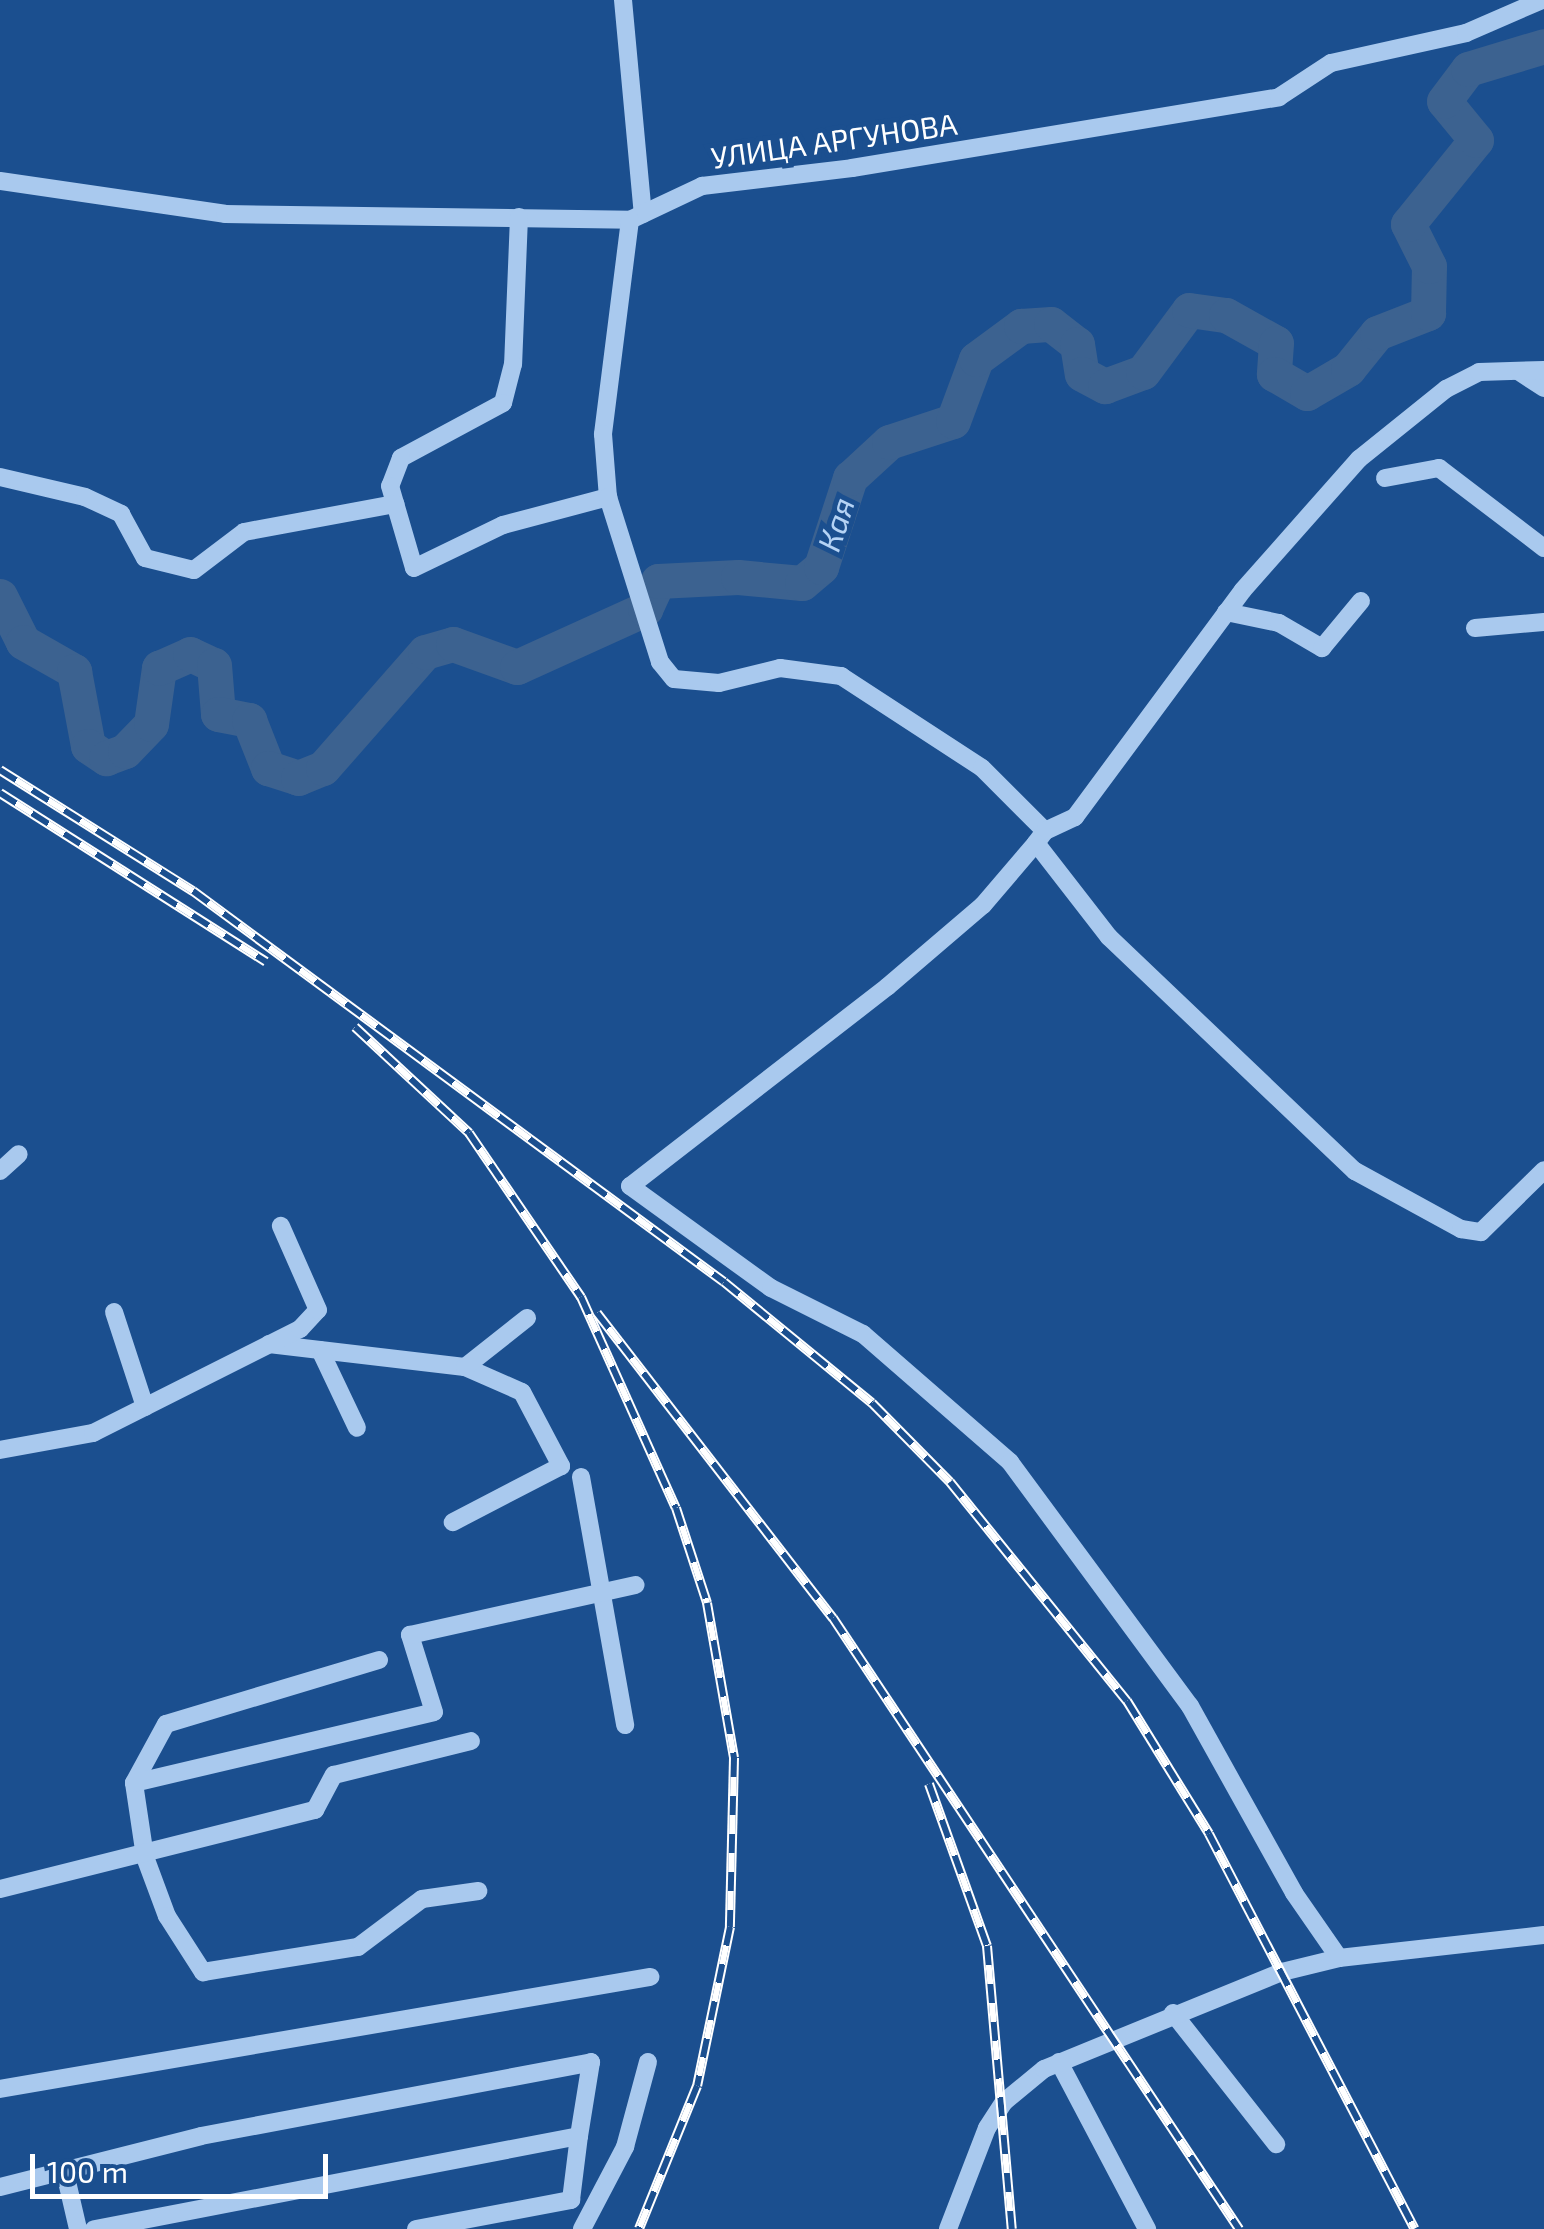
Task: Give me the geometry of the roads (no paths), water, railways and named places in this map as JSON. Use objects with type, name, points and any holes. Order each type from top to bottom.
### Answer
[{"type":"street","points":[[623,0],[636,217],[603,434],[608,497],[660,662],[674,678],[718,683],[780,668],[840,676],[982,768],[1040,837],[1110,937],[1356,1171],[1460,1229],[1481,1232],[1544,1170]]},
{"type":"street","name":"УЛИЦА АРГУНОВА","points":[[0,181],[224,214],[636,217],[702,186],[852,168],[1279,97],[1331,63],[1466,33],[1542,0]]},
{"type":"street","points":[[519,217],[513,364],[502,404],[401,458],[390,486],[414,568],[504,525],[608,497]]},
{"type":"street","points":[[1339,1958],[1294,1893],[1190,1706],[1010,1462],[862,1334],[771,1288],[630,1186],[888,987],[982,905],[1040,837],[1075,817],[1226,612],[1360,460],[1446,388],[1479,372],[1544,370]]},
{"type":"street","points":[[1518,371],[1544,388]]},
{"type":"street","points":[[1385,478],[1439,468],[1544,548]]},
{"type":"street","points":[[0,478],[85,497],[120,514],[145,558],[194,570],[244,532],[395,504]]},
{"type":"street","points":[[1226,612],[1278,623],[1322,648],[1361,601]]},
{"type":"street","points":[[1475,628],[1544,622]]},
{"type":"street","points":[[0,1170],[18,1154]]},
{"type":"street","points":[[0,1450],[93,1433],[269,1344],[318,1310],[281,1226]]},
{"type":"street","points":[[114,1312],[145,1407]]},
{"type":"street","points":[[465,1367],[528,1318]]},
{"type":"street","points":[[269,1344],[465,1367],[522,1392],[560,1466],[453,1522]]},
{"type":"street","points":[[320,1350],[356,1428]]},
{"type":"street","points":[[580,1478],[625,1725]]},
{"type":"street","points":[[134,1783],[434,1712],[410,1635],[636,1585]]},
{"type":"street","points":[[379,1660],[166,1724],[134,1783],[145,1857],[167,1916],[204,1972],[358,1948],[422,1899],[478,1891]]},
{"type":"street","points":[[0,1890],[145,1857],[315,1810],[334,1774],[471,1741]]},
{"type":"street","points":[[953,2224],[987,2128],[1004,2102],[1059,2062],[1282,1972],[1339,1958],[1544,1935]]},
{"type":"street","points":[[0,2089],[650,1977]]},
{"type":"street","points":[[1173,2013],[1276,2144]]},
{"type":"street","points":[[0,2187],[201,2136],[591,2062],[571,2200]]},
{"type":"street","points":[[582,2229],[625,2147],[648,2062]]},
{"type":"street","points":[[1059,2062],[1147,2229]]},
{"type":"street","points":[[94,2229],[578,2136]]},
{"type":"street","points":[[65,2173],[78,2229]]},
{"type":"street","points":[[416,2229],[571,2200],[596,2204]]},
{"type":"waterway","name":"Кая","points":[[0,596],[23,642],[74,671],[88,746],[106,758],[125,751],[151,724],[159,668],[190,654],[214,665],[218,714],[249,720],[268,768],[298,778],[323,768],[425,652],[453,644],[517,667],[645,609],[658,581],[738,577],[802,583],[821,567],[850,478],[889,442],[953,421],[976,359],[1021,326],[1051,324],[1077,344],[1082,374],[1105,386],[1143,372],[1189,310],[1226,315],[1276,343],[1274,374],[1307,393],[1348,369],[1377,333],[1428,313],[1429,266],[1408,224],[1476,140],[1444,101],[1468,69],[1544,46]]},
{"type":"railway","points":[[0,770],[193,891],[724,1282],[872,1403],[950,1482],[1127,1701],[1209,1834],[1415,2229]]},
{"type":"railway","points":[[0,793],[266,962]]},
{"type":"railway","points":[[355,1027],[469,1133],[581,1297],[676,1508],[707,1603],[734,1758],[730,1927],[697,2086],[639,2229]]},
{"type":"railway","points":[[597,1313],[833,1618],[1239,2229]]},
{"type":"railway","points":[[929,1784],[987,1946],[1012,2229]]}]
